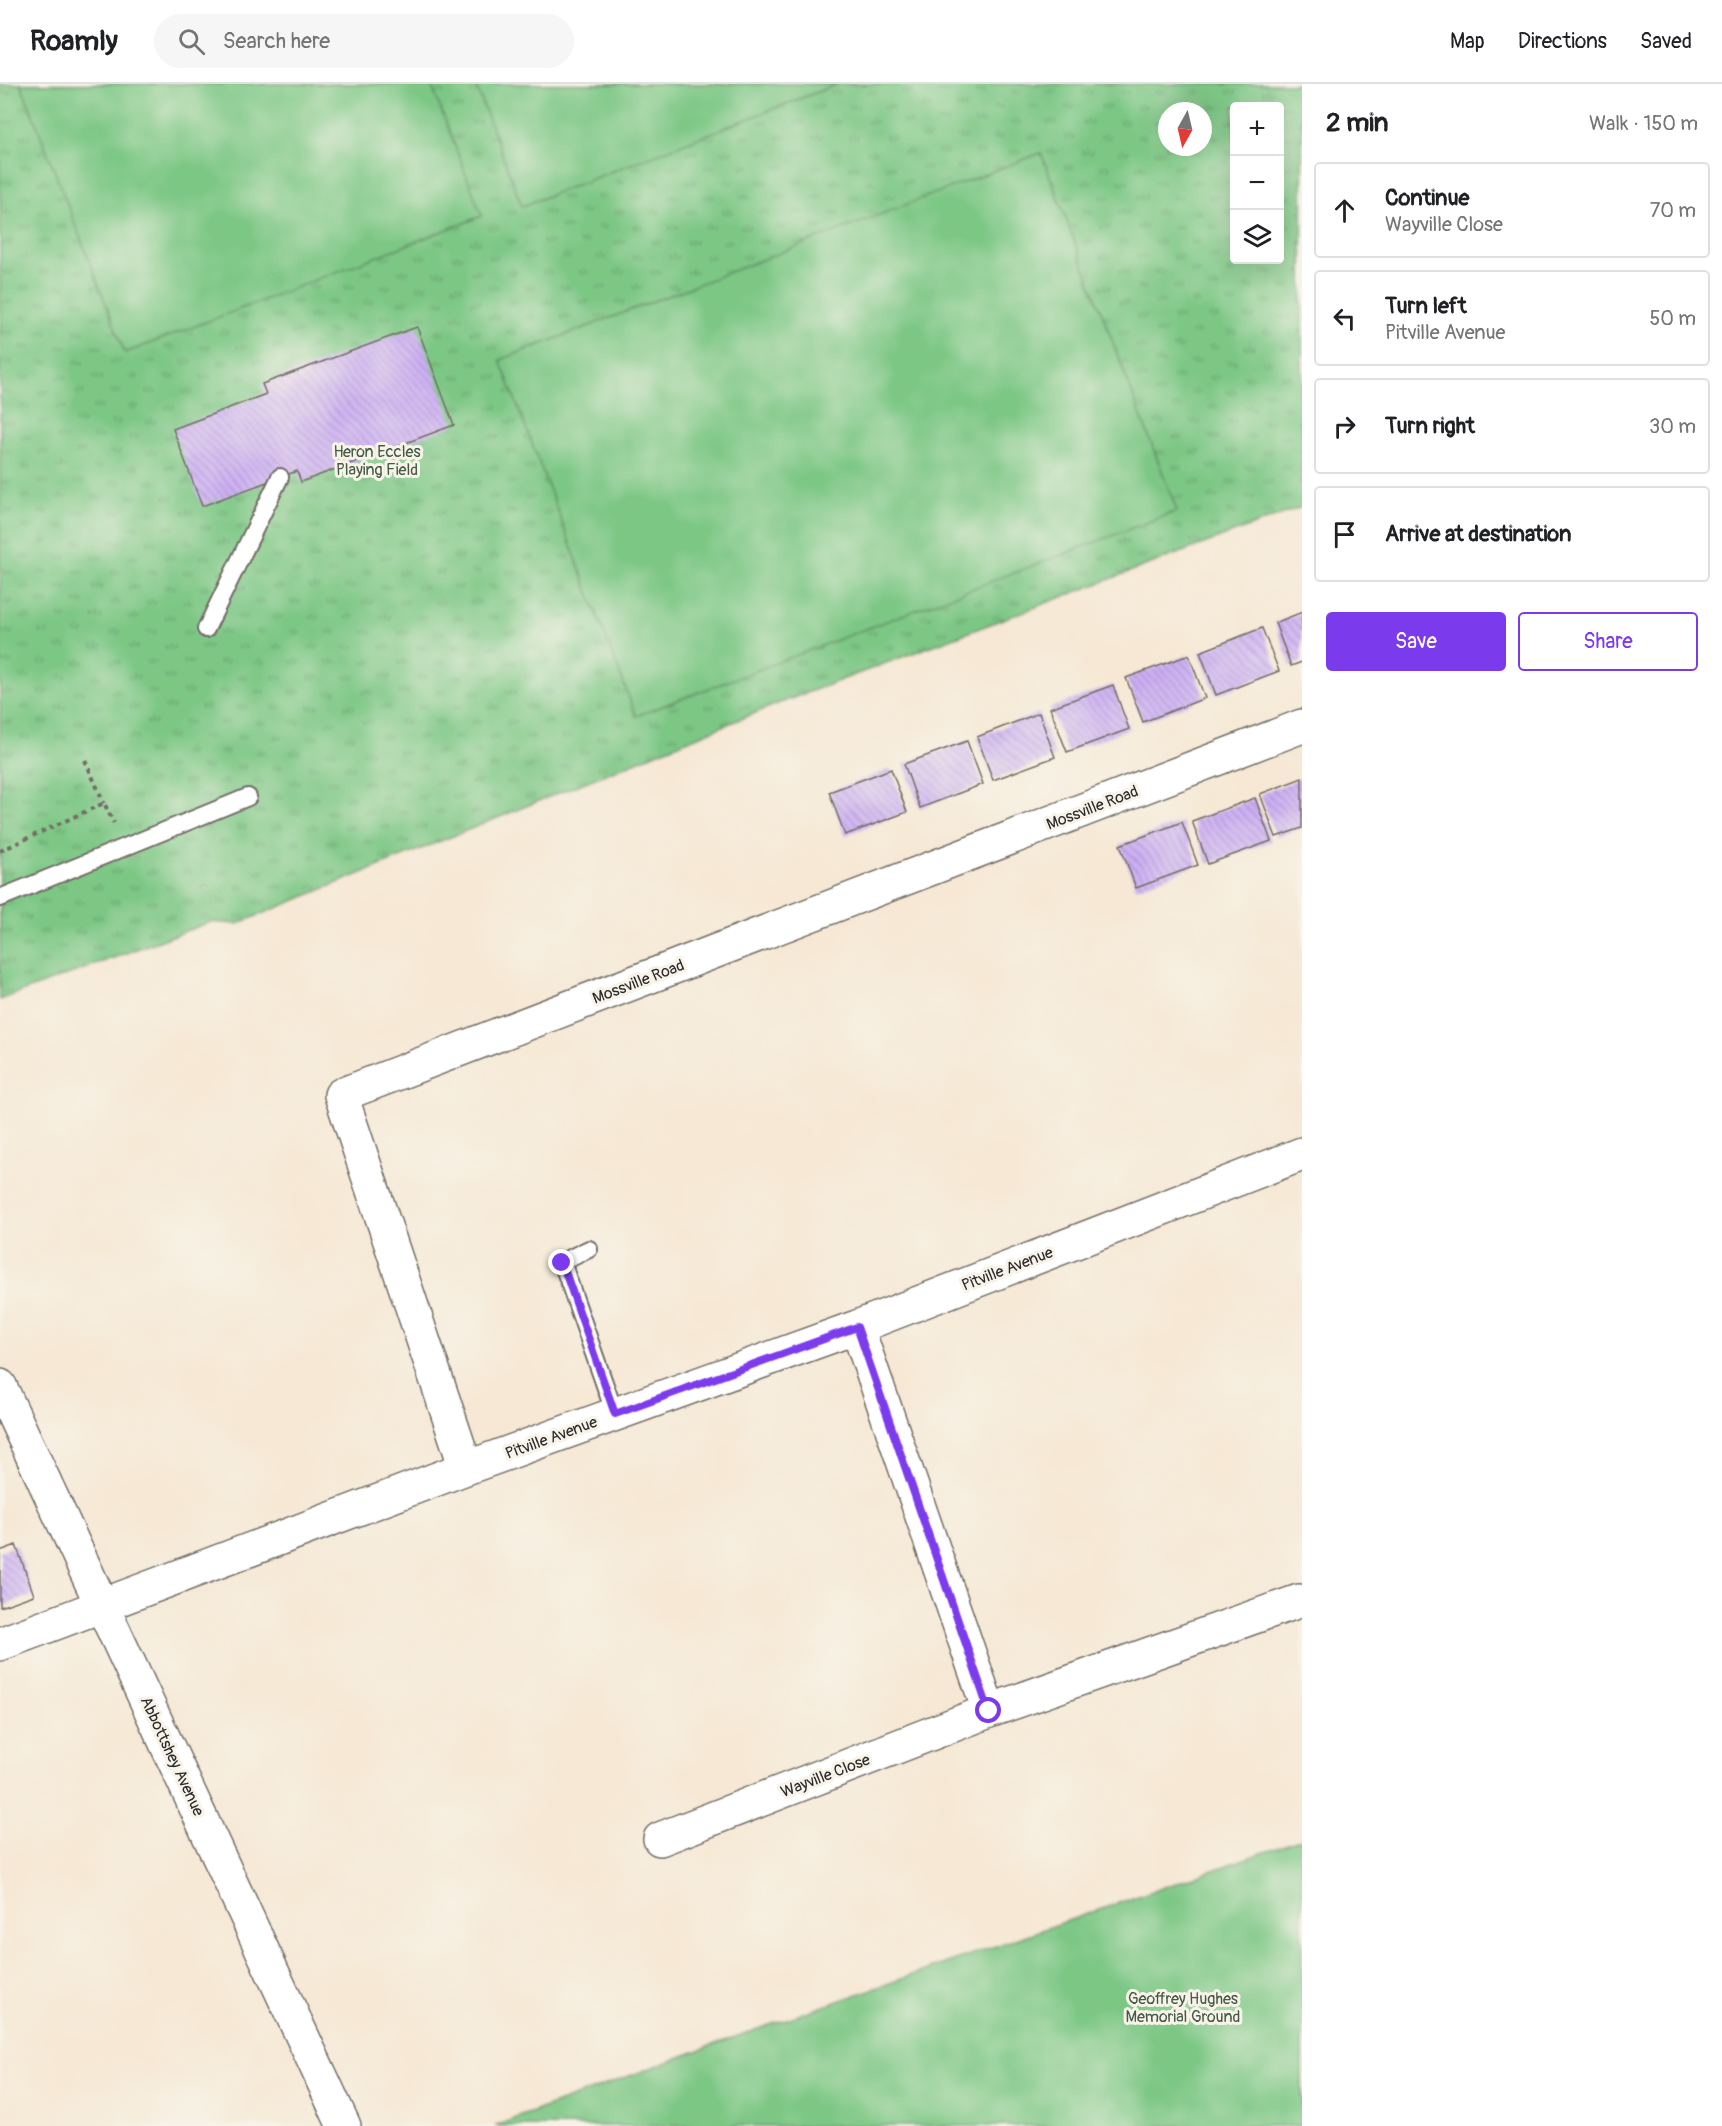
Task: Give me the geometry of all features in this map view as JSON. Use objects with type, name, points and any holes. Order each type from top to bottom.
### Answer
[{"type":"street","name":"Mossville Road","points":[[466,1468],[341,1095],[1302,726]]},
{"type":"street","name":"Pitville Avenue","points":[[0,1644],[466,1468],[857,1327],[1302,1154]]},
{"type":"street","points":[[857,1327],[989,1711]]},
{"type":"street","name":"Abbottshey Avenue","points":[[0,1386],[344,2126]]},
{"type":"street","name":"Wayville Close","points":[[660,1839],[989,1711],[1299,1601]]},
{"type":"lane","points":[[206,629],[280,477]]},
{"type":"lane","points":[[0,898],[248,797]]},
{"type":"lane","points":[[589,1249],[562,1263],[615,1414]]},
{"type":"path","points":[[85,760],[126,848]]},
{"type":"path","points":[[0,852],[104,803]]},
{"type":"green space","name":"Heron Eccles Playing Field","points":[[0,84],[1302,84],[1302,507],[777,704],[237,924],[210,922],[0,1000]]},
{"type":"green space","points":[[21,84],[431,84],[482,216],[125,353]]},
{"type":"green space","points":[[475,84],[838,84],[522,206]]},
{"type":"green space","points":[[1041,153],[1177,511],[636,716],[500,360]]},
{"type":"green space","name":"Geoffrey Hughes Memorial Ground","points":[[1302,1839],[1302,2126],[495,2126],[718,2043]]},
{"type":"building","points":[[417,327],[454,425],[301,482],[297,471],[202,506],[173,429],[266,394],[262,384]]},
{"type":"building","points":[[1302,612],[1302,662],[1291,666],[1275,623]]},
{"type":"building","points":[[1262,628],[1279,671],[1216,695],[1200,652]]},
{"type":"building","points":[[1189,655],[1205,698],[1143,722],[1126,678]]},
{"type":"building","points":[[1113,685],[1129,729],[1067,752],[1050,708]]},
{"type":"building","points":[[1039,713],[1055,757],[993,780],[977,737]]},
{"type":"building","points":[[967,741],[983,784],[920,808],[904,764]]},
{"type":"building","points":[[891,769],[907,812],[845,835],[829,792]]},
{"type":"building","points":[[1302,778],[1302,828],[1276,837],[1260,794]]},
{"type":"building","points":[[1255,798],[1271,841],[1208,864],[1192,821]]},
{"type":"building","points":[[1182,822],[1198,865],[1136,888],[1120,845]]},
{"type":"building","points":[[16,1545],[34,1595],[0,1607],[0,1551]]},
{"type":"route","points":[[562,1263],[615,1414],[857,1327],[989,1711]]}]
